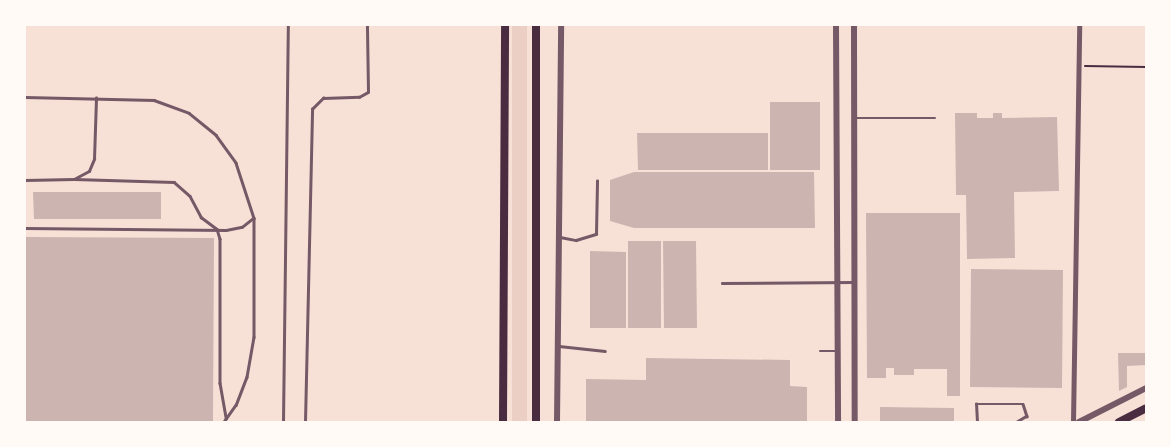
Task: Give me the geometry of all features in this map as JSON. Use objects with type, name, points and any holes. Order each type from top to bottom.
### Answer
[{"type":"main road","points":[[503,422],[505,25]]},
{"type":"main road","points":[[536,25],[536,422]]},
{"type":"main road","points":[[1119,422],[1146,408]]},
{"type":"street","points":[[557,422],[561,25]]},
{"type":"street","points":[[836,25],[835,352],[838,422]]},
{"type":"street","points":[[854,25],[855,422]]},
{"type":"street","points":[[1073,422],[1079,25]]},
{"type":"street","points":[[1079,422],[1146,388]]},
{"type":"lane","points":[[283,422],[288,25]]},
{"type":"lane","points":[[305,422],[312,110],[323,98],[359,97],[368,92],[367,25]]},
{"type":"lane","points":[[25,97],[154,100],[189,113],[216,135],[236,163],[254,218],[254,338],[247,377],[236,405],[224,422]]},
{"type":"lane","points":[[74,179],[88,170],[94,159],[96,98]]},
{"type":"lane","points":[[854,118],[935,118]]},
{"type":"lane","points":[[25,180],[74,179],[174,182],[190,196],[201,217],[217,229],[220,239],[220,383],[226,418]]},
{"type":"lane","points":[[558,237],[576,240],[596,234],[597,180]]},
{"type":"lane","points":[[25,228],[217,229],[242,226],[254,218]]},
{"type":"lane","points":[[722,283],[854,282]]},
{"type":"lane","points":[[557,346],[605,351]]},
{"type":"lane","points":[[820,350],[835,352]]},
{"type":"lane","points":[[977,422],[976,404],[1023,404],[1027,416],[1017,422]]},
{"type":"path","points":[[1078,66],[1146,66]]},
{"type":"shaded area","points":[[512,25],[527,25],[527,422],[512,422]]},
{"type":"building","points":[[770,102],[820,102],[820,170],[770,170]]},
{"type":"building","points":[[955,113],[977,113],[977,118],[993,118],[993,113],[1002,113],[1002,118],[1057,117],[1059,191],[1014,192],[1015,258],[967,259],[966,195],[956,195]]},
{"type":"building","points":[[637,133],[768,133],[768,170],[638,170]]},
{"type":"building","points":[[634,172],[814,172],[815,228],[634,228],[610,221],[610,180]]},
{"type":"building","points":[[33,192],[161,192],[161,219],[34,219]]},
{"type":"building","points":[[866,213],[960,213],[960,396],[947,396],[947,369],[914,369],[914,375],[894,375],[894,368],[886,368],[886,378],[867,378]]},
{"type":"building","points":[[25,237],[214,238],[213,421],[25,422]]},
{"type":"building","points":[[628,241],[661,241],[661,328],[628,328]]},
{"type":"building","points":[[663,241],[696,241],[697,328],[664,328]]},
{"type":"building","points":[[590,251],[626,252],[626,328],[590,328]]},
{"type":"building","points":[[971,269],[1063,270],[1062,388],[970,387]]},
{"type":"building","points":[[1118,353],[1146,353],[1146,365],[1127,366],[1127,387],[1119,391]]},
{"type":"building","points":[[646,358],[790,360],[790,386],[807,387],[807,422],[586,422],[586,379],[646,380]]},
{"type":"building","points":[[880,407],[954,408],[954,422],[880,422]]}]
